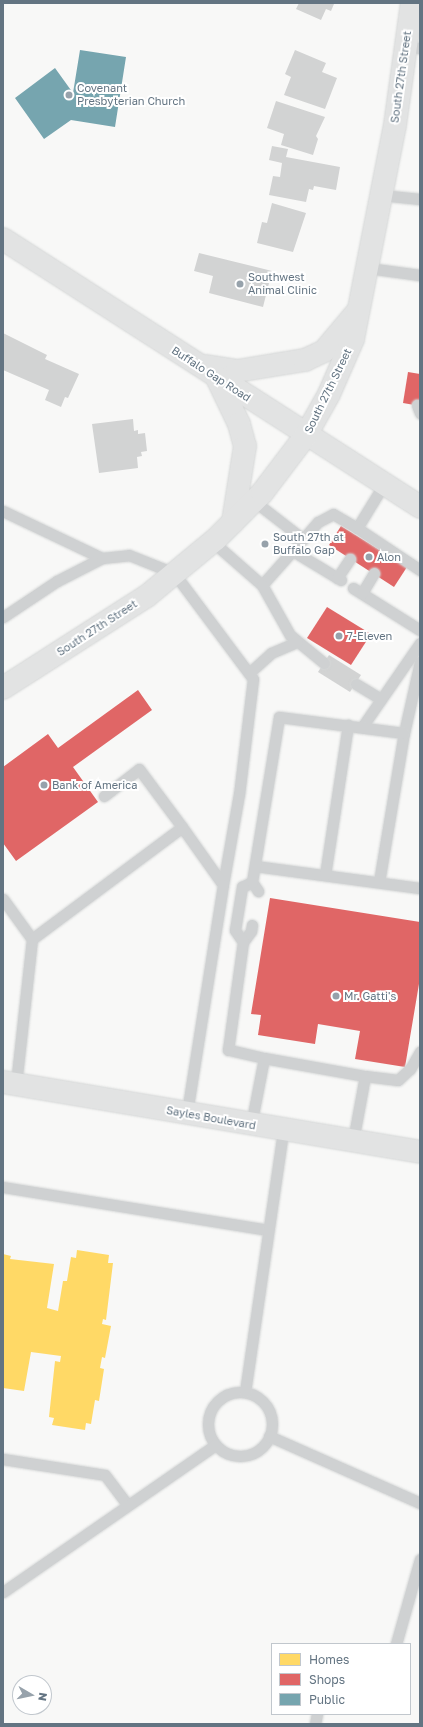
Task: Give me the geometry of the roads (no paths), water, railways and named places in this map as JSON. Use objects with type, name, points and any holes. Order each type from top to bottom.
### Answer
[{"type":"main road","name":"South 27th Street","points":[[3,688],[147,596],[213,542],[254,501],[306,436],[329,394],[353,340],[395,125],[413,47],[412,3]]},
{"type":"main road","name":"Buffalo Gap Road","points":[[3,239],[306,436],[420,507]]},
{"type":"main road","points":[[196,364],[237,371],[305,360],[324,351],[360,309]]},
{"type":"main road","points":[[217,378],[239,424],[245,446],[234,522]]},
{"type":"main road","name":"Sayles Boulevard","points":[[10,1084],[420,1152]]},
{"type":"lane","points":[[381,195],[420,199]]},
{"type":"lane","points":[[368,268],[420,275]]},
{"type":"lane","points":[[357,528],[384,484]]},
{"type":"lane","points":[[254,501],[303,540]]},
{"type":"lane","points":[[3,511],[102,558]]},
{"type":"lane","points":[[262,585],[318,522],[332,514],[357,528],[364,537],[420,570]]},
{"type":"lane","points":[[213,542],[262,585],[290,635],[324,664]]},
{"type":"lane","points":[[293,551],[339,579],[350,559]]},
{"type":"lane","points":[[3,617],[57,581],[102,558],[129,555],[174,573],[253,679],[239,794],[187,1114]]},
{"type":"lane","points":[[374,574],[357,591],[420,630]]},
{"type":"lane","points":[[249,673],[272,653],[297,642]]},
{"type":"lane","points":[[362,727],[420,643]]},
{"type":"lane","points":[[379,882],[404,733],[420,662]]},
{"type":"lane","points":[[356,684],[381,699]]},
{"type":"lane","points":[[243,942],[235,930],[242,888],[255,886],[255,866],[278,717],[404,733]]},
{"type":"lane","points":[[324,875],[348,725]]},
{"type":"lane","points":[[104,796],[139,769],[223,885]]},
{"type":"lane","points":[[32,939],[182,827]]},
{"type":"lane","points":[[255,866],[420,888]]},
{"type":"lane","points":[[3,899],[32,939],[10,1084]]},
{"type":"lane","points":[[252,924],[251,931],[243,942],[228,1050],[365,1076],[398,1080],[410,1069],[420,1052]]},
{"type":"lane","points":[[251,1125],[264,1058]]},
{"type":"lane","points":[[353,1141],[365,1076]]},
{"type":"lane","points":[[245,1392],[283,1130]]},
{"type":"lane","points":[[3,1187],[268,1230]]},
{"type":"lane","points":[[245,1392],[258,1398],[268,1408],[272,1427],[269,1436],[264,1446],[244,1456],[234,1456],[215,1445],[209,1435],[209,1413],[223,1396],[245,1392]]},
{"type":"lane","points":[[269,1436],[420,1503]]},
{"type":"lane","points":[[3,1592],[215,1445]]},
{"type":"lane","points":[[3,1459],[105,1475],[128,1505]]},
{"type":"lane","points":[[396,1643],[420,1559]]},
{"type":"place","name":"Covenant Presbyterian Church","points":[[69,95]]},
{"type":"place","name":"Southwest Animal Clinic","points":[[240,284]]},
{"type":"place","name":"South 27th at Buffalo Gap","points":[[265,544]]},
{"type":"place","name":"Alon","points":[[369,557]]},
{"type":"place","name":"7-Eleven","points":[[339,636]]},
{"type":"place","name":"Bank of America","points":[[44,785]]},
{"type":"place","name":"Mr. Gatti's","points":[[336,996]]}]
